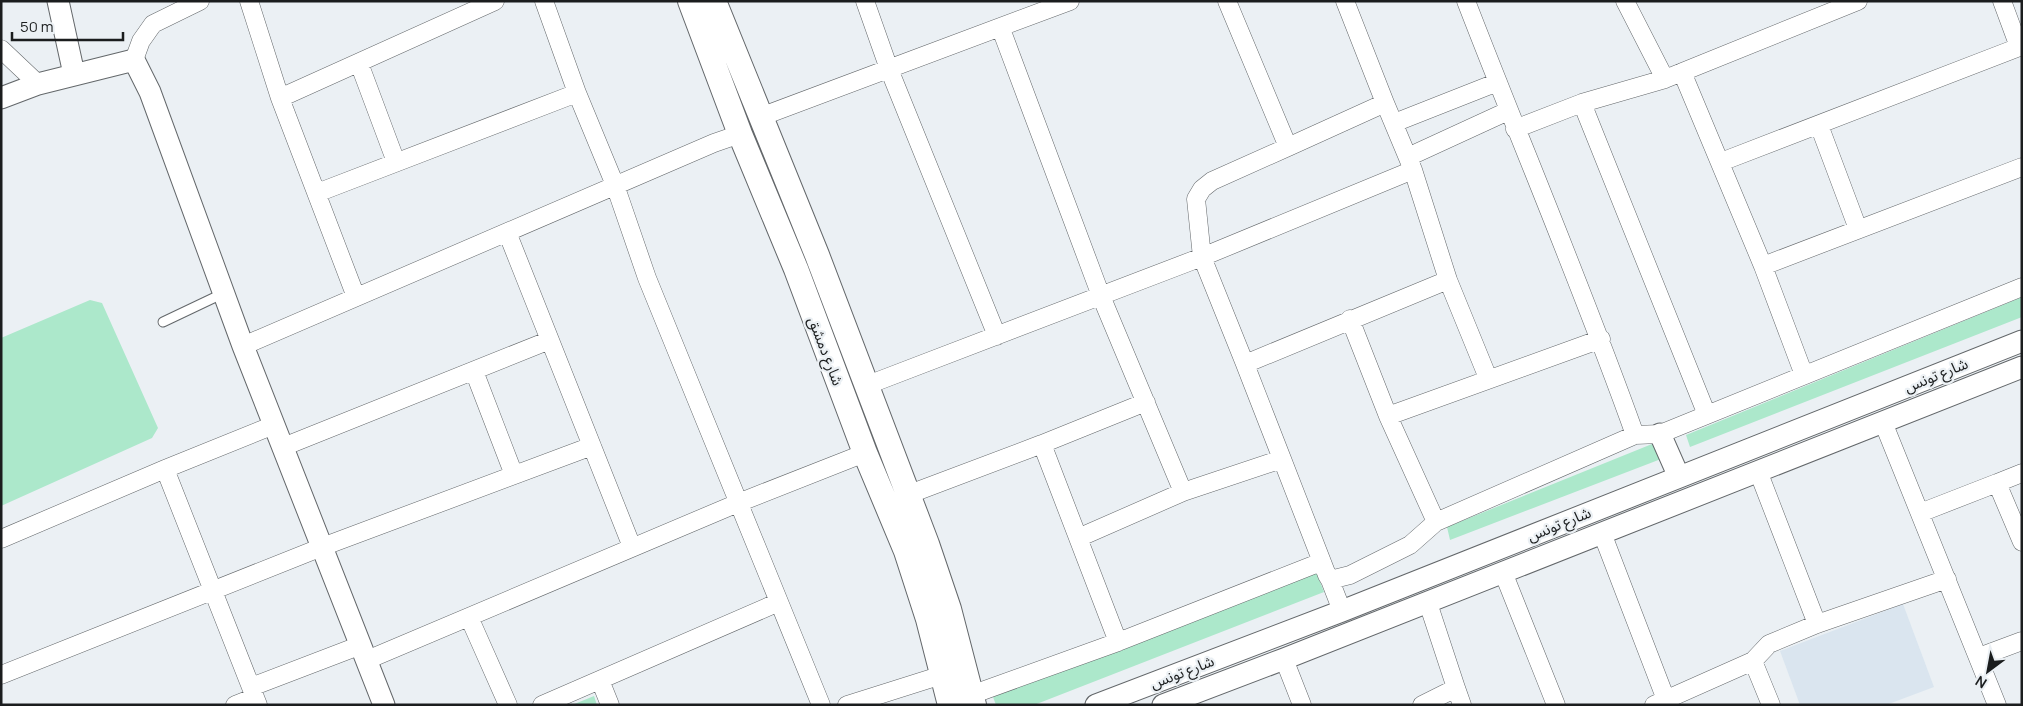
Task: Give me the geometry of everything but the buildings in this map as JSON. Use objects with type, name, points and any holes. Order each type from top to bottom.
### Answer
[{"type":"main road","name":"شارع دمشق","points":[[690,1],[740,134],[796,269],[865,453],[915,576],[950,705]]},
{"type":"main road","name":"شارع دمشق","points":[[714,1],[817,255],[941,584],[973,700]]},
{"type":"street","points":[[58,1],[74,74]]},
{"type":"street","points":[[200,1],[153,24],[140,40],[134,60],[150,92],[243,346],[384,705]]},
{"type":"street","points":[[249,1],[280,98],[356,297]]},
{"type":"street","points":[[280,98],[495,1]]},
{"type":"street","points":[[544,1],[577,93],[615,185],[647,278],[821,705]]},
{"type":"street","points":[[760,117],[1070,1]]},
{"type":"street","points":[[1227,1],[1288,147]]},
{"type":"street","points":[[1345,1],[1411,163],[1448,280],[1488,378]]},
{"type":"street","points":[[1466,1],[1515,129],[1601,339],[1635,435]]},
{"type":"street","points":[[1625,1],[1665,79]]},
{"type":"street","points":[[1515,129],[1582,103],[1665,79],[1858,1]]},
{"type":"street","points":[[1721,162],[2020,46],[2002,1]]},
{"type":"street","points":[[869,3],[889,69],[997,336]]},
{"type":"street","points":[[1001,28],[1101,296],[1183,492]]},
{"type":"street","points":[[1,49],[38,84]]},
{"type":"street","points":[[1,98],[38,84],[134,60]]},
{"type":"street","points":[[359,63],[396,162]]},
{"type":"street","points":[[1682,72],[1764,266],[1804,375]]},
{"type":"street","points":[[1394,124],[1498,82]]},
{"type":"street","points":[[316,193],[577,93]]},
{"type":"street","points":[[1342,611],[1321,562],[1202,256],[1196,199],[1202,189],[1212,181],[1385,103]]},
{"type":"street","points":[[1582,103],[1707,414]]},
{"type":"street","points":[[865,386],[1202,256],[1411,163],[1508,111]]},
{"type":"street","points":[[1819,125],[1858,229]]},
{"type":"street","points":[[243,346],[615,185],[740,134]]},
{"type":"street","points":[[1764,266],[2022,167]]},
{"type":"street","points":[[507,232],[632,548]]},
{"type":"street","points":[[1245,364],[1448,280]]},
{"type":"street","points":[[1330,580],[1350,575],[1410,545],[1436,522],[1635,435],[1660,434],[2022,286]]},
{"type":"street","points":[[1350,319],[1388,416],[1436,522]]},
{"type":"street","points":[[1388,416],[1488,378],[1601,339]]},
{"type":"street","points":[[283,447],[550,340]]},
{"type":"street","name":"شارع تونس","points":[[1096,705],[1342,611],[2022,341]]},
{"type":"street","name":"شارع تونس","points":[[1163,705],[1284,659],[2022,366]]},
{"type":"street","points":[[474,371],[514,475]]},
{"type":"street","points":[[907,495],[1146,402]]},
{"type":"street","points":[[1883,422],[1997,705]]},
{"type":"street","points":[[1,539],[274,424]]},
{"type":"street","points":[[1810,425],[1818,448]]},
{"type":"street","points":[[1660,434],[1679,477]]},
{"type":"street","points":[[1042,444],[1118,642]]},
{"type":"street","points":[[1,675],[322,547],[592,446]]},
{"type":"street","points":[[235,705],[364,653],[469,617],[738,503],[865,453]]},
{"type":"street","points":[[1078,538],[1183,492],[1282,459]]},
{"type":"street","points":[[165,469],[254,696]]},
{"type":"street","points":[[1758,471],[1817,624]]},
{"type":"street","points":[[1920,514],[2022,473]]},
{"type":"street","points":[[1997,483],[2022,542]]},
{"type":"street","points":[[1602,533],[1662,703],[1753,661],[1769,644],[1817,624],[1947,579]]},
{"type":"street","points":[[973,700],[1321,562]]},
{"type":"street","points":[[1503,572],[1556,705]]},
{"type":"street","points":[[542,705],[779,602]]},
{"type":"street","points":[[1422,705],[1459,697],[1428,602]]},
{"type":"street","points":[[469,617],[508,705]]},
{"type":"street","points":[[1979,658],[2022,641]]},
{"type":"street","points":[[1284,659],[1302,705]]},
{"type":"street","points":[[1753,661],[1771,705]]},
{"type":"street","points":[[847,705],[942,675]]},
{"type":"street","points":[[600,680],[610,705]]},
{"type":"lane","points":[[163,322],[224,293]]},
{"type":"shaded area","points":[[1903,604],[1934,687],[1886,705],[1800,705],[1780,651]]},
{"type":"green space","points":[[2022,297],[2022,317],[1690,447],[1686,435]]},
{"type":"green space","points":[[90,300],[102,303],[158,428],[152,438],[1,506],[1,338]]},
{"type":"green space","points":[[1652,444],[1661,459],[1450,540],[1447,527]]},
{"type":"green space","points":[[1316,571],[1324,592],[1034,705],[996,705],[993,697]]},
{"type":"green space","points":[[594,696],[597,705],[572,705]]}]
